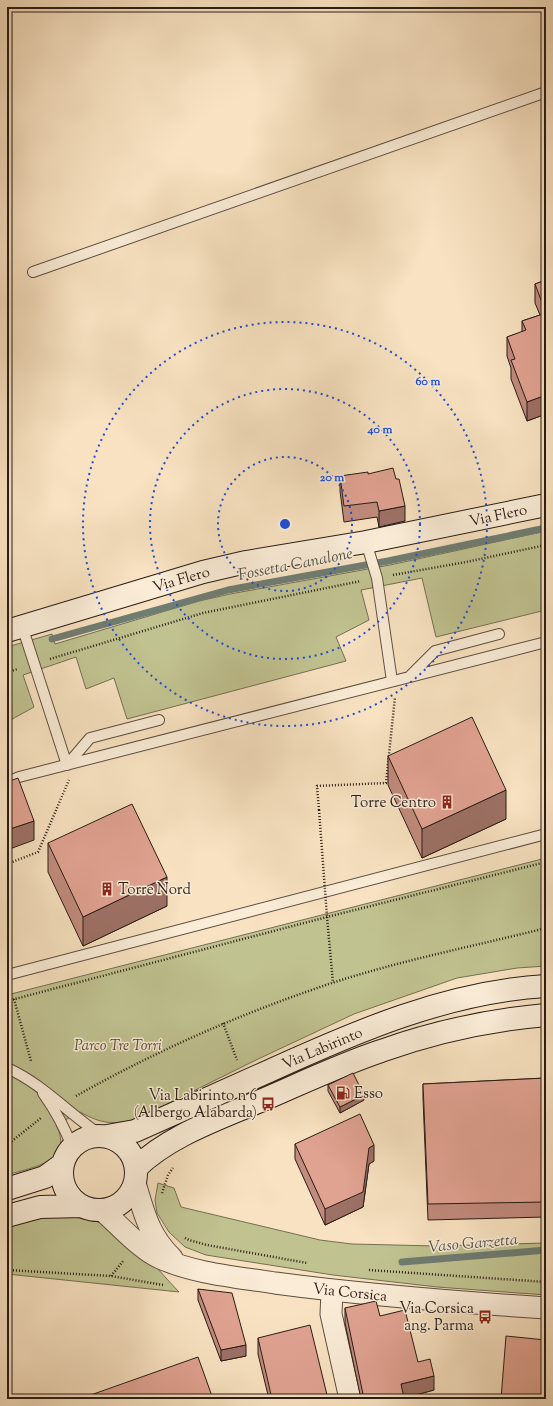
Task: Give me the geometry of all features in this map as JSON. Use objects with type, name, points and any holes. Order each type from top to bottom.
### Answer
[{"type":"main road","name":"Via Flero","points":[[18,631],[203,572],[246,562],[366,542],[546,505]]},
{"type":"main road","name":"Via Labirinto","points":[[104,1136],[135,1131],[332,1043],[401,1016],[472,996],[546,986]]},
{"type":"main road","name":"Via Labirinto","points":[[136,1176],[155,1151],[198,1128],[380,1051],[452,1029],[489,1022],[546,1015]]},
{"type":"main road","points":[[7,1189],[45,1177],[88,1137],[104,1136]]},
{"type":"main road","name":"Via Corsica","points":[[104,1136],[121,1143],[127,1148],[135,1161],[136,1176]]},
{"type":"main road","name":"Via Corsica","points":[[68,1155],[62,1176],[65,1188],[72,1198],[92,1208]]},
{"type":"main road","points":[[7,1216],[40,1207],[114,1207],[125,1200],[129,1195],[136,1176]]},
{"type":"street","name":"Via Corsica","points":[[136,1176],[141,1204],[152,1234],[162,1249],[180,1266]]},
{"type":"street","name":"Via Corsica","points":[[92,1208],[158,1258],[180,1266],[209,1273],[332,1291],[440,1301],[546,1308]]},
{"type":"street","points":[[332,1291],[331,1314],[350,1399]]},
{"type":"lane","points":[[33,272],[546,92]]},
{"type":"lane","points":[[366,542],[377,578],[392,681]]},
{"type":"lane","points":[[18,631],[32,658],[67,765]]},
{"type":"lane","points":[[410,676],[435,651],[499,634]]},
{"type":"lane","points":[[7,782],[19,777],[546,642]]},
{"type":"lane","points":[[67,765],[90,738],[159,720]]},
{"type":"lane","points":[[7,976],[546,834]]},
{"type":"lane","points":[[7,1068],[38,1086],[58,1106],[104,1136]]},
{"type":"lane","points":[[58,1106],[68,1136],[68,1155]]},
{"type":"path","points":[[77,651],[203,613],[546,545]]},
{"type":"path","points":[[7,672],[18,669]]},
{"type":"path","points":[[333,983],[317,786],[386,783],[396,695],[392,681]]},
{"type":"path","points":[[7,864],[38,852],[70,777],[67,765]]},
{"type":"path","points":[[7,1001],[327,917],[546,862]]},
{"type":"path","points":[[7,1145],[58,1106],[114,1074],[223,1023],[333,983],[401,964],[546,928]]},
{"type":"path","points":[[14,999],[38,1086]]},
{"type":"path","points":[[223,1023],[238,1062]]},
{"type":"path","points":[[161,1200],[163,1188],[168,1175],[175,1164]]},
{"type":"path","points":[[183,1237],[207,1245],[315,1264]]},
{"type":"path","points":[[7,1270],[112,1276],[126,1257]]},
{"type":"path","points":[[369,1270],[546,1282]]},
{"type":"green space","points":[[546,531],[546,610],[436,637],[422,578],[361,590],[369,620],[336,637],[346,661],[127,719],[114,678],[86,689],[76,657],[23,675],[34,707],[7,722],[7,647],[52,634],[55,644],[199,601],[390,565]]},
{"type":"green space","name":"Parco Tre Torri","points":[[546,858],[546,966],[517,968],[457,978],[354,1014],[256,1060],[137,1119],[114,1123],[101,1121],[80,1112],[56,1125],[60,1137],[60,1147],[56,1155],[39,1165],[7,1175],[7,995]]},
{"type":"green space","points":[[158,1183],[174,1188],[181,1207],[320,1240],[352,1244],[436,1246],[546,1243],[546,1295],[437,1287],[333,1275],[206,1255],[185,1247],[169,1232],[157,1213],[155,1200]]},
{"type":"green space","points":[[59,1215],[95,1221],[119,1233],[141,1251],[179,1292],[7,1274],[7,1227],[36,1218]]},
{"type":"building","points":[[546,280],[546,313],[535,284]]},
{"type":"building","points":[[546,313],[546,395],[527,402],[511,360],[515,359],[507,337],[526,330],[522,321]]},
{"type":"building","points":[[393,468],[396,479],[399,479],[405,506],[379,511],[377,502],[344,506],[340,476],[368,472],[368,474]]},
{"type":"building","points":[[472,717],[506,790],[422,829],[388,756]]},
{"type":"building","points":[[18,778],[34,821],[7,830],[7,782]]},
{"type":"building","points":[[132,804],[167,877],[83,917],[48,843]]},
{"type":"building","points":[[353,1073],[364,1095],[340,1107],[328,1085]]},
{"type":"building","points":[[546,1078],[546,1202],[428,1204],[423,1084]]},
{"type":"building","points":[[360,1114],[374,1145],[369,1148],[363,1192],[325,1209],[295,1144]]},
{"type":"building","points":[[198,1289],[232,1293],[246,1345],[221,1350]]},
{"type":"building","points":[[376,1301],[380,1316],[405,1310],[418,1362],[430,1359],[434,1376],[401,1384],[404,1398],[364,1399],[345,1308]]},
{"type":"building","points":[[310,1325],[328,1399],[272,1399],[258,1338]]},
{"type":"building","points":[[506,1336],[546,1340],[542,1399],[501,1399]]},
{"type":"building","points":[[198,1357],[213,1399],[85,1399],[85,1397]]},
{"type":"waterway","name":"Fossetta Canalone","points":[[52,639],[228,590],[388,561],[546,528]]},
{"type":"waterway","name":"Vaso Garzetta","points":[[402,1262],[546,1250]]},
{"type":"place","name":"Torre Centro","points":[[447,802]]},
{"type":"place","name":"Torre Nord","points":[[107,889]]},
{"type":"place","name":"Esso","points":[[343,1093]]},
{"type":"place","name":"Via Labirinto n 6 (Albergo Alabarda)","points":[[268,1104]]},
{"type":"place","name":"Via Corsica ang. Parma","points":[[485,1317]]}]
